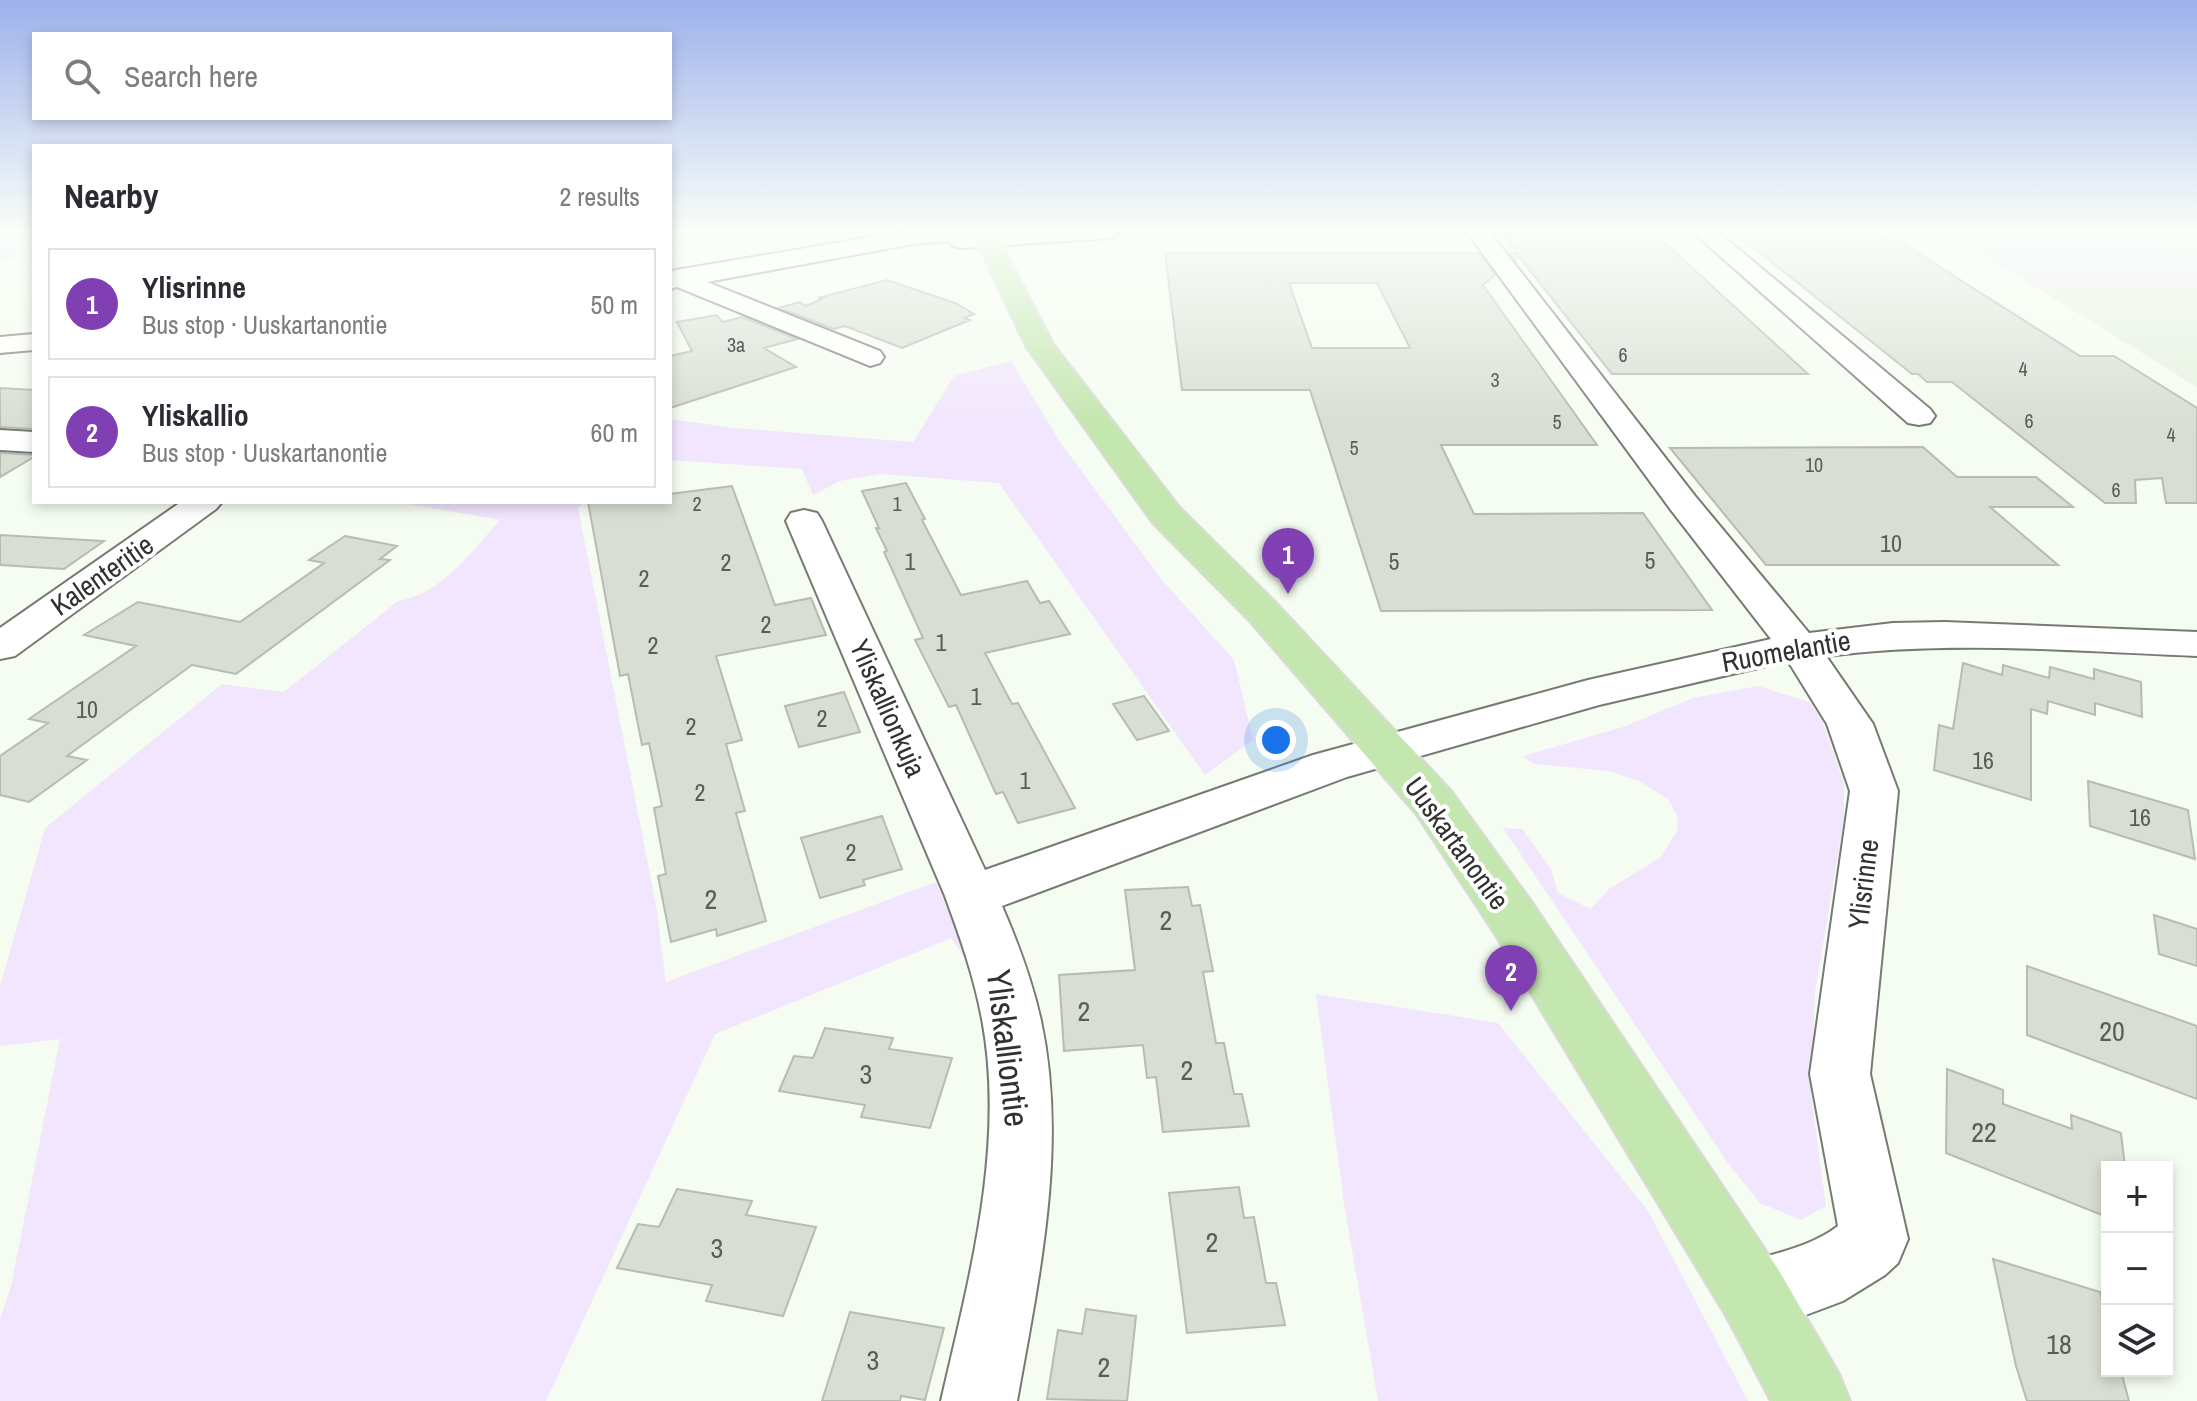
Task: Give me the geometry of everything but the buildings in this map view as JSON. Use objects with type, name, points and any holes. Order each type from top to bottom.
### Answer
[{"type":"main road","name":"Uuskartanontie","points":[[1020,296],[1040,346],[1063,374],[1107,440],[1166,515],[1263,612],[1434,803],[1514,919],[1753,1294],[1812,1401]]},
{"type":"street","points":[[719,296],[870,357]]},
{"type":"street","name":"Ylisrinne","points":[[1527,296],[1797,647],[1850,724],[1874,791],[1840,1074],[1874,1239],[1853,1260],[1810,1280],[1753,1294]]},
{"type":"street","points":[[1779,296],[1919,416]]},
{"type":"street","points":[[0,345],[32,342]]},
{"type":"street","points":[[0,440],[32,442]]},
{"type":"street","name":"Kalenteritie","points":[[0,647],[201,504]]},
{"type":"street","name":"Yliskallionkuja","points":[[804,521],[971,896]]},
{"type":"street","name":"Ruomelantie","points":[[1387,752],[1588,694],[1797,647],[1893,635],[1945,634],[2197,644]]},
{"type":"street","points":[[971,896],[1330,766],[1387,752]]},
{"type":"street","name":"Yliskalliontie","points":[[971,896],[1000,964],[1012,1020],[1020,1091],[1020,1176],[979,1401]]},
{"type":"shaded area","points":[[2051,296],[2197,296],[2197,387]]},
{"type":"shaded area","points":[[1011,361],[1060,442],[1162,580],[1234,660],[1253,740],[1205,775],[999,483],[880,474],[840,481],[813,495],[802,469],[672,460],[672,419],[734,428],[913,442],[954,376]]},
{"type":"shaded area","points":[[408,504],[583,504],[578,508],[656,905],[666,982],[936,882],[973,970],[951,938],[715,1034],[546,1401],[0,1401],[0,1319],[11,1286],[60,1039],[0,1046],[0,987],[45,828],[222,684],[284,692],[398,601],[414,597],[442,581],[500,520]]},
{"type":"shaded area","points":[[1758,686],[1810,702],[1822,721],[1844,783],[1844,818],[1815,992],[1811,1095],[1826,1206],[1801,1220],[1760,1203],[1728,1163],[1503,828],[1522,829],[1551,869],[1558,893],[1591,909],[1609,889],[1661,857],[1677,831],[1678,817],[1668,799],[1639,781],[1609,771],[1534,764],[1523,756],[1623,727],[1693,698]]},
{"type":"shaded area","points":[[1316,994],[1498,1023],[1648,1211],[1748,1401],[1378,1401],[1344,1203]]},
{"type":"place","name":"Ylisrinne","points":[[1288,594]]},
{"type":"place","name":"Yliskallio","points":[[1511,1011]]}]
